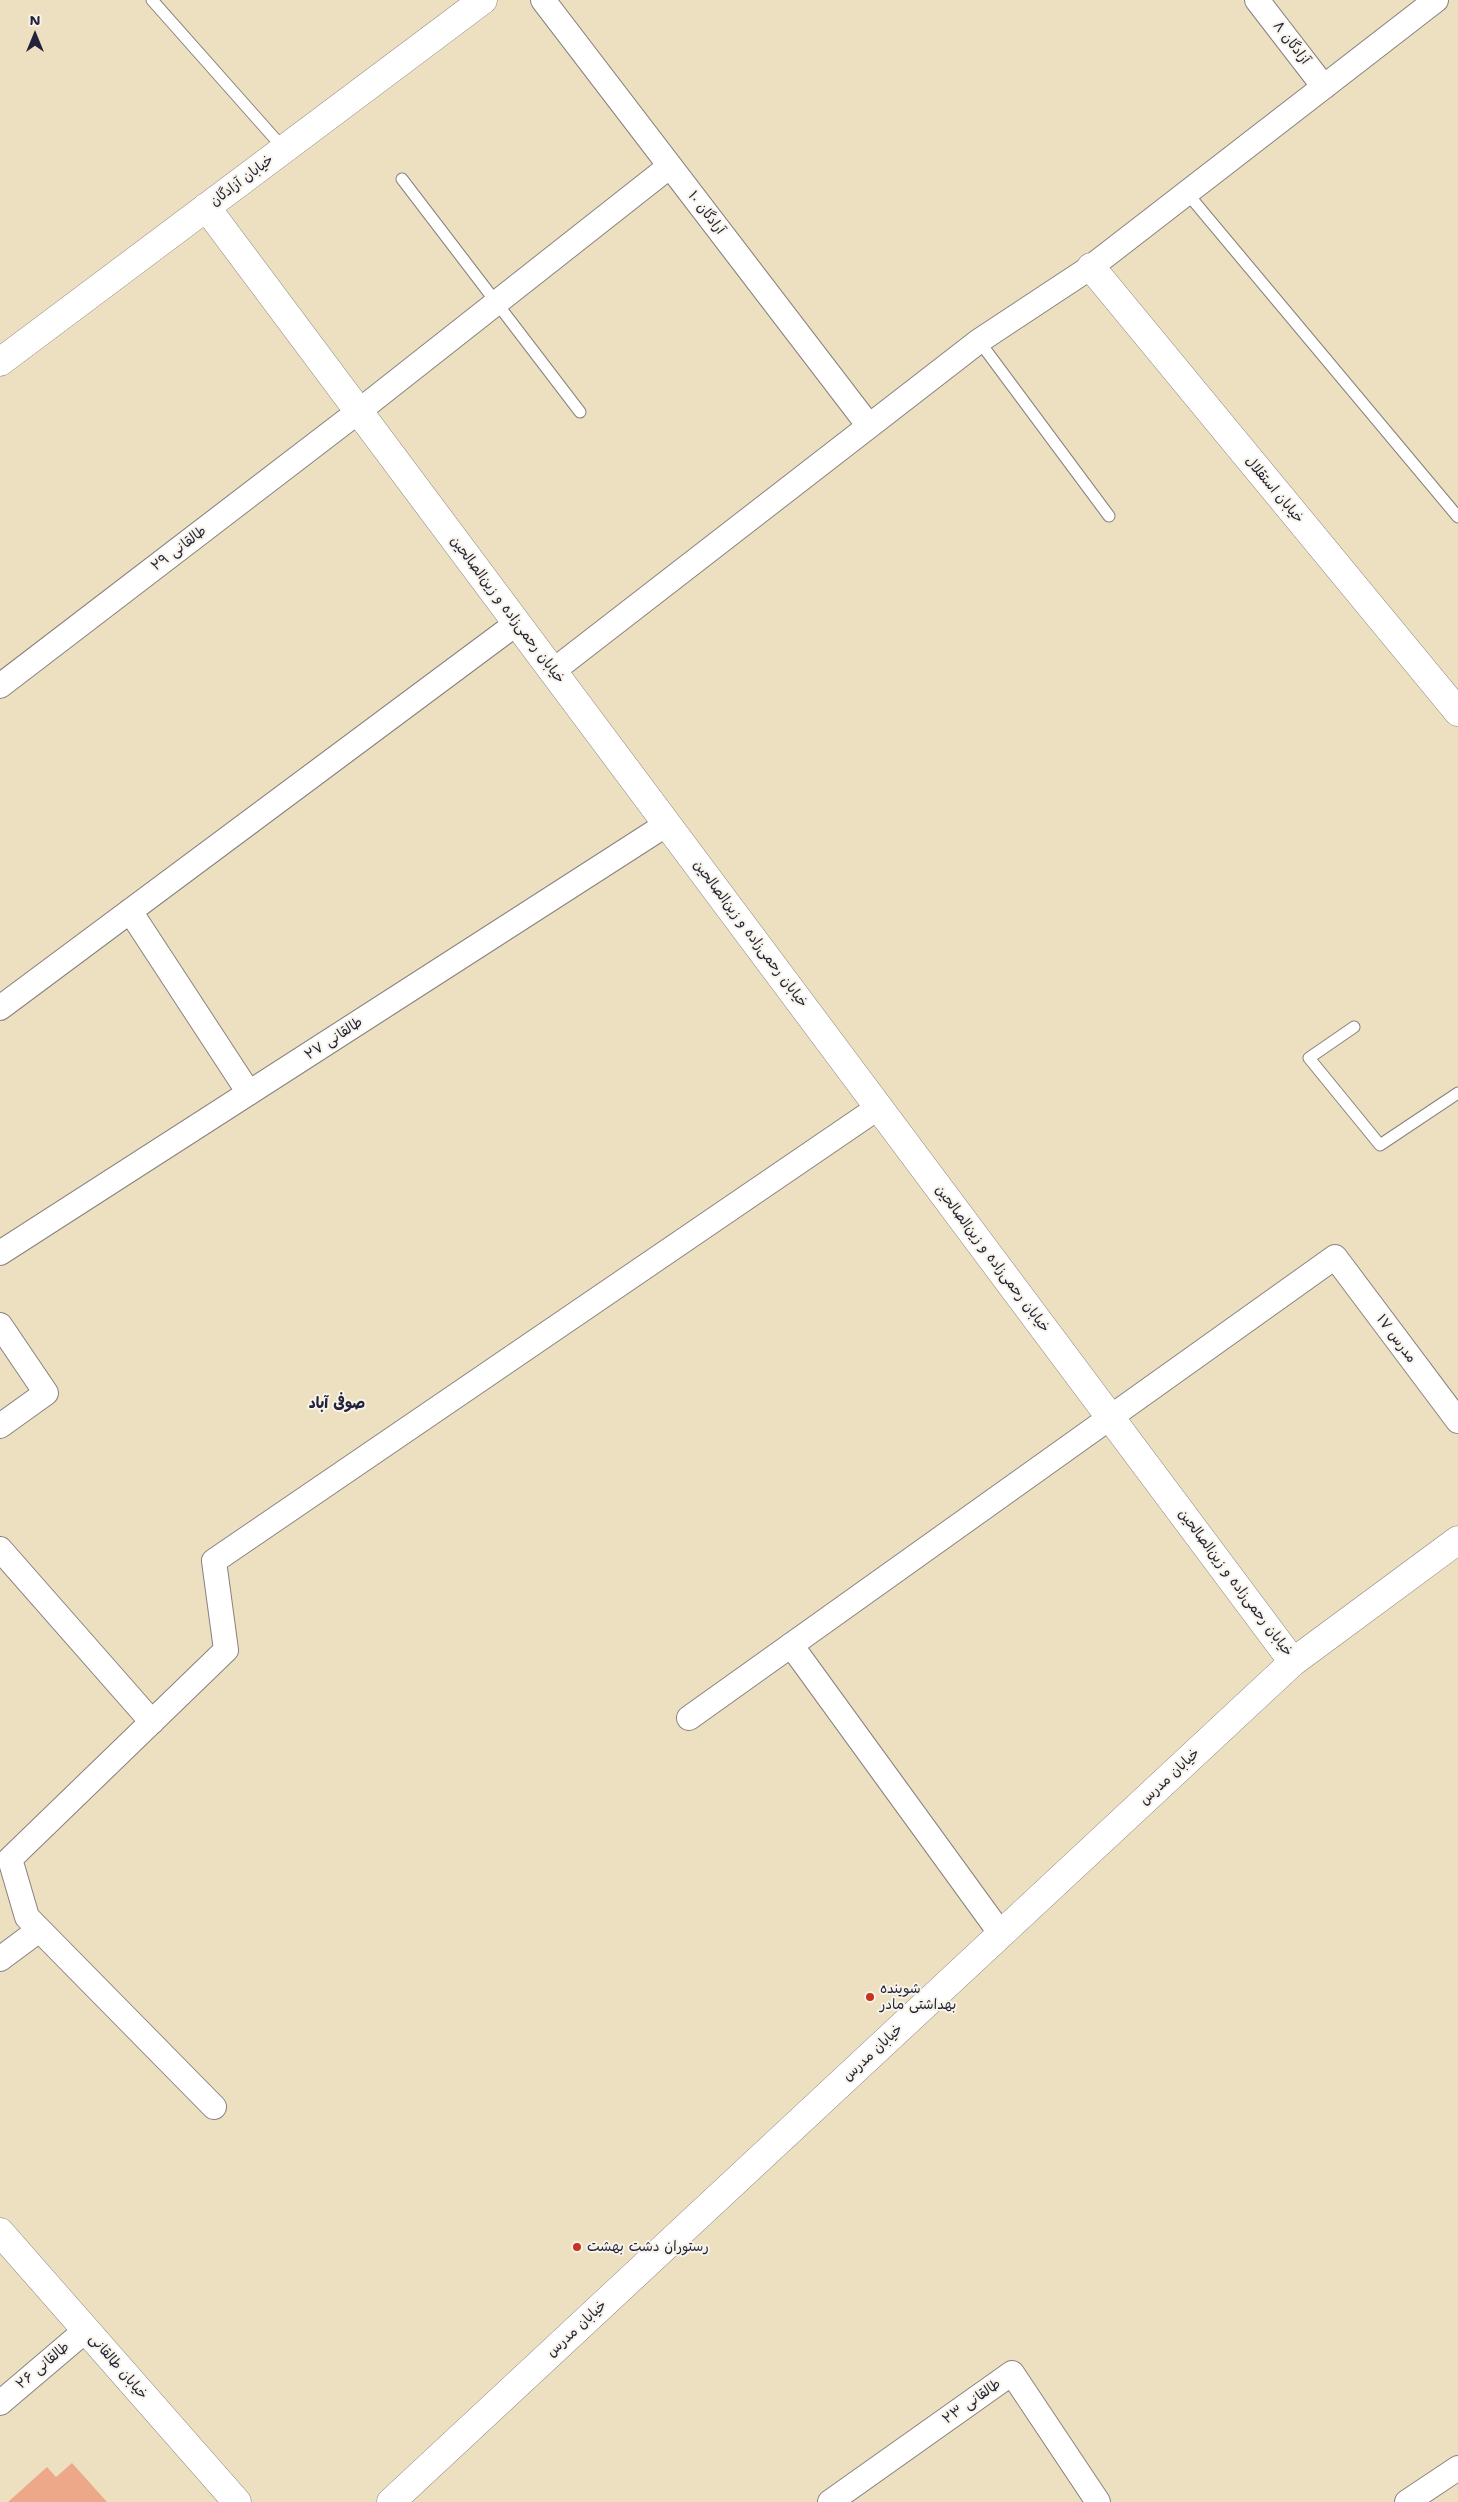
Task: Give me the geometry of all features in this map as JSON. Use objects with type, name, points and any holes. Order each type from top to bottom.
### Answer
[{"type":"main road","name":"خیابان آزادگان","points":[[0,362],[483,0]]},
{"type":"main road","name":"خیابان رحمی‌زاده و زین‌الصالحین","points":[[206,207],[1293,1662]]},
{"type":"main road","name":"خیابان استقلال","points":[[1091,267],[1458,712]]},
{"type":"main road","name":"خیابان مدرس","points":[[391,2502],[1293,1662],[1458,1540]]},
{"type":"main road","name":"خیابان طالقانی","points":[[0,2232],[237,2502]]},
{"type":"street","name":"آرادگان ۱۰","points":[[542,0],[869,426]]},
{"type":"street","name":"آزادگان ۸","points":[[1257,0],[1324,86]]},
{"type":"street","points":[[553,671],[979,341],[1091,267],[1436,0]]},
{"type":"street","name":"طالقانی ۲۹","points":[[0,686],[359,412],[670,166]]},
{"type":"street","points":[[0,1008],[517,623]]},
{"type":"street","name":"طالقانی ۲۷","points":[[0,1253],[667,824]]},
{"type":"street","points":[[130,912],[249,1093]]},
{"type":"street","points":[[214,2107],[26,1917],[10,1859],[226,1650],[214,1561],[879,1107]]},
{"type":"street","name":"مدرس ۱۷","points":[[1111,1417],[1335,1257],[1458,1421]]},
{"type":"street","points":[[0,1325],[46,1393],[0,1426]]},
{"type":"street","points":[[689,1718],[1111,1417]]},
{"type":"street","points":[[1,1553],[152,1722]]},
{"type":"street","points":[[791,1645],[1001,1934]]},
{"type":"street","points":[[0,1959],[39,1930]]},
{"type":"street","name":"طالقانی ۲۶","points":[[0,2403],[86,2330]]},
{"type":"street","name":"طالقانی ۲۳","points":[[830,2502],[1012,2373],[1098,2502]]},
{"type":"street","points":[[1407,2502],[1458,2468]]},
{"type":"lane","points":[[152,0],[284,149]]},
{"type":"lane","points":[[402,178],[580,412]]},
{"type":"lane","points":[[1187,193],[1458,517]]},
{"type":"lane","points":[[979,341],[1109,516]]},
{"type":"lane","points":[[1354,1027],[1309,1058],[1380,1145],[1458,1093]]},
{"type":"building","points":[[72,2463],[107,2502],[8,2502],[47,2467],[56,2477]]},
{"type":"place","name":"شوینده بهداشتی مادر","points":[[870,1997]]},
{"type":"place","name":"رستوران دشت بهشت","points":[[577,2247]]},
{"type":"district","name":"صوفی آباد","points":[[337,1404]]}]
